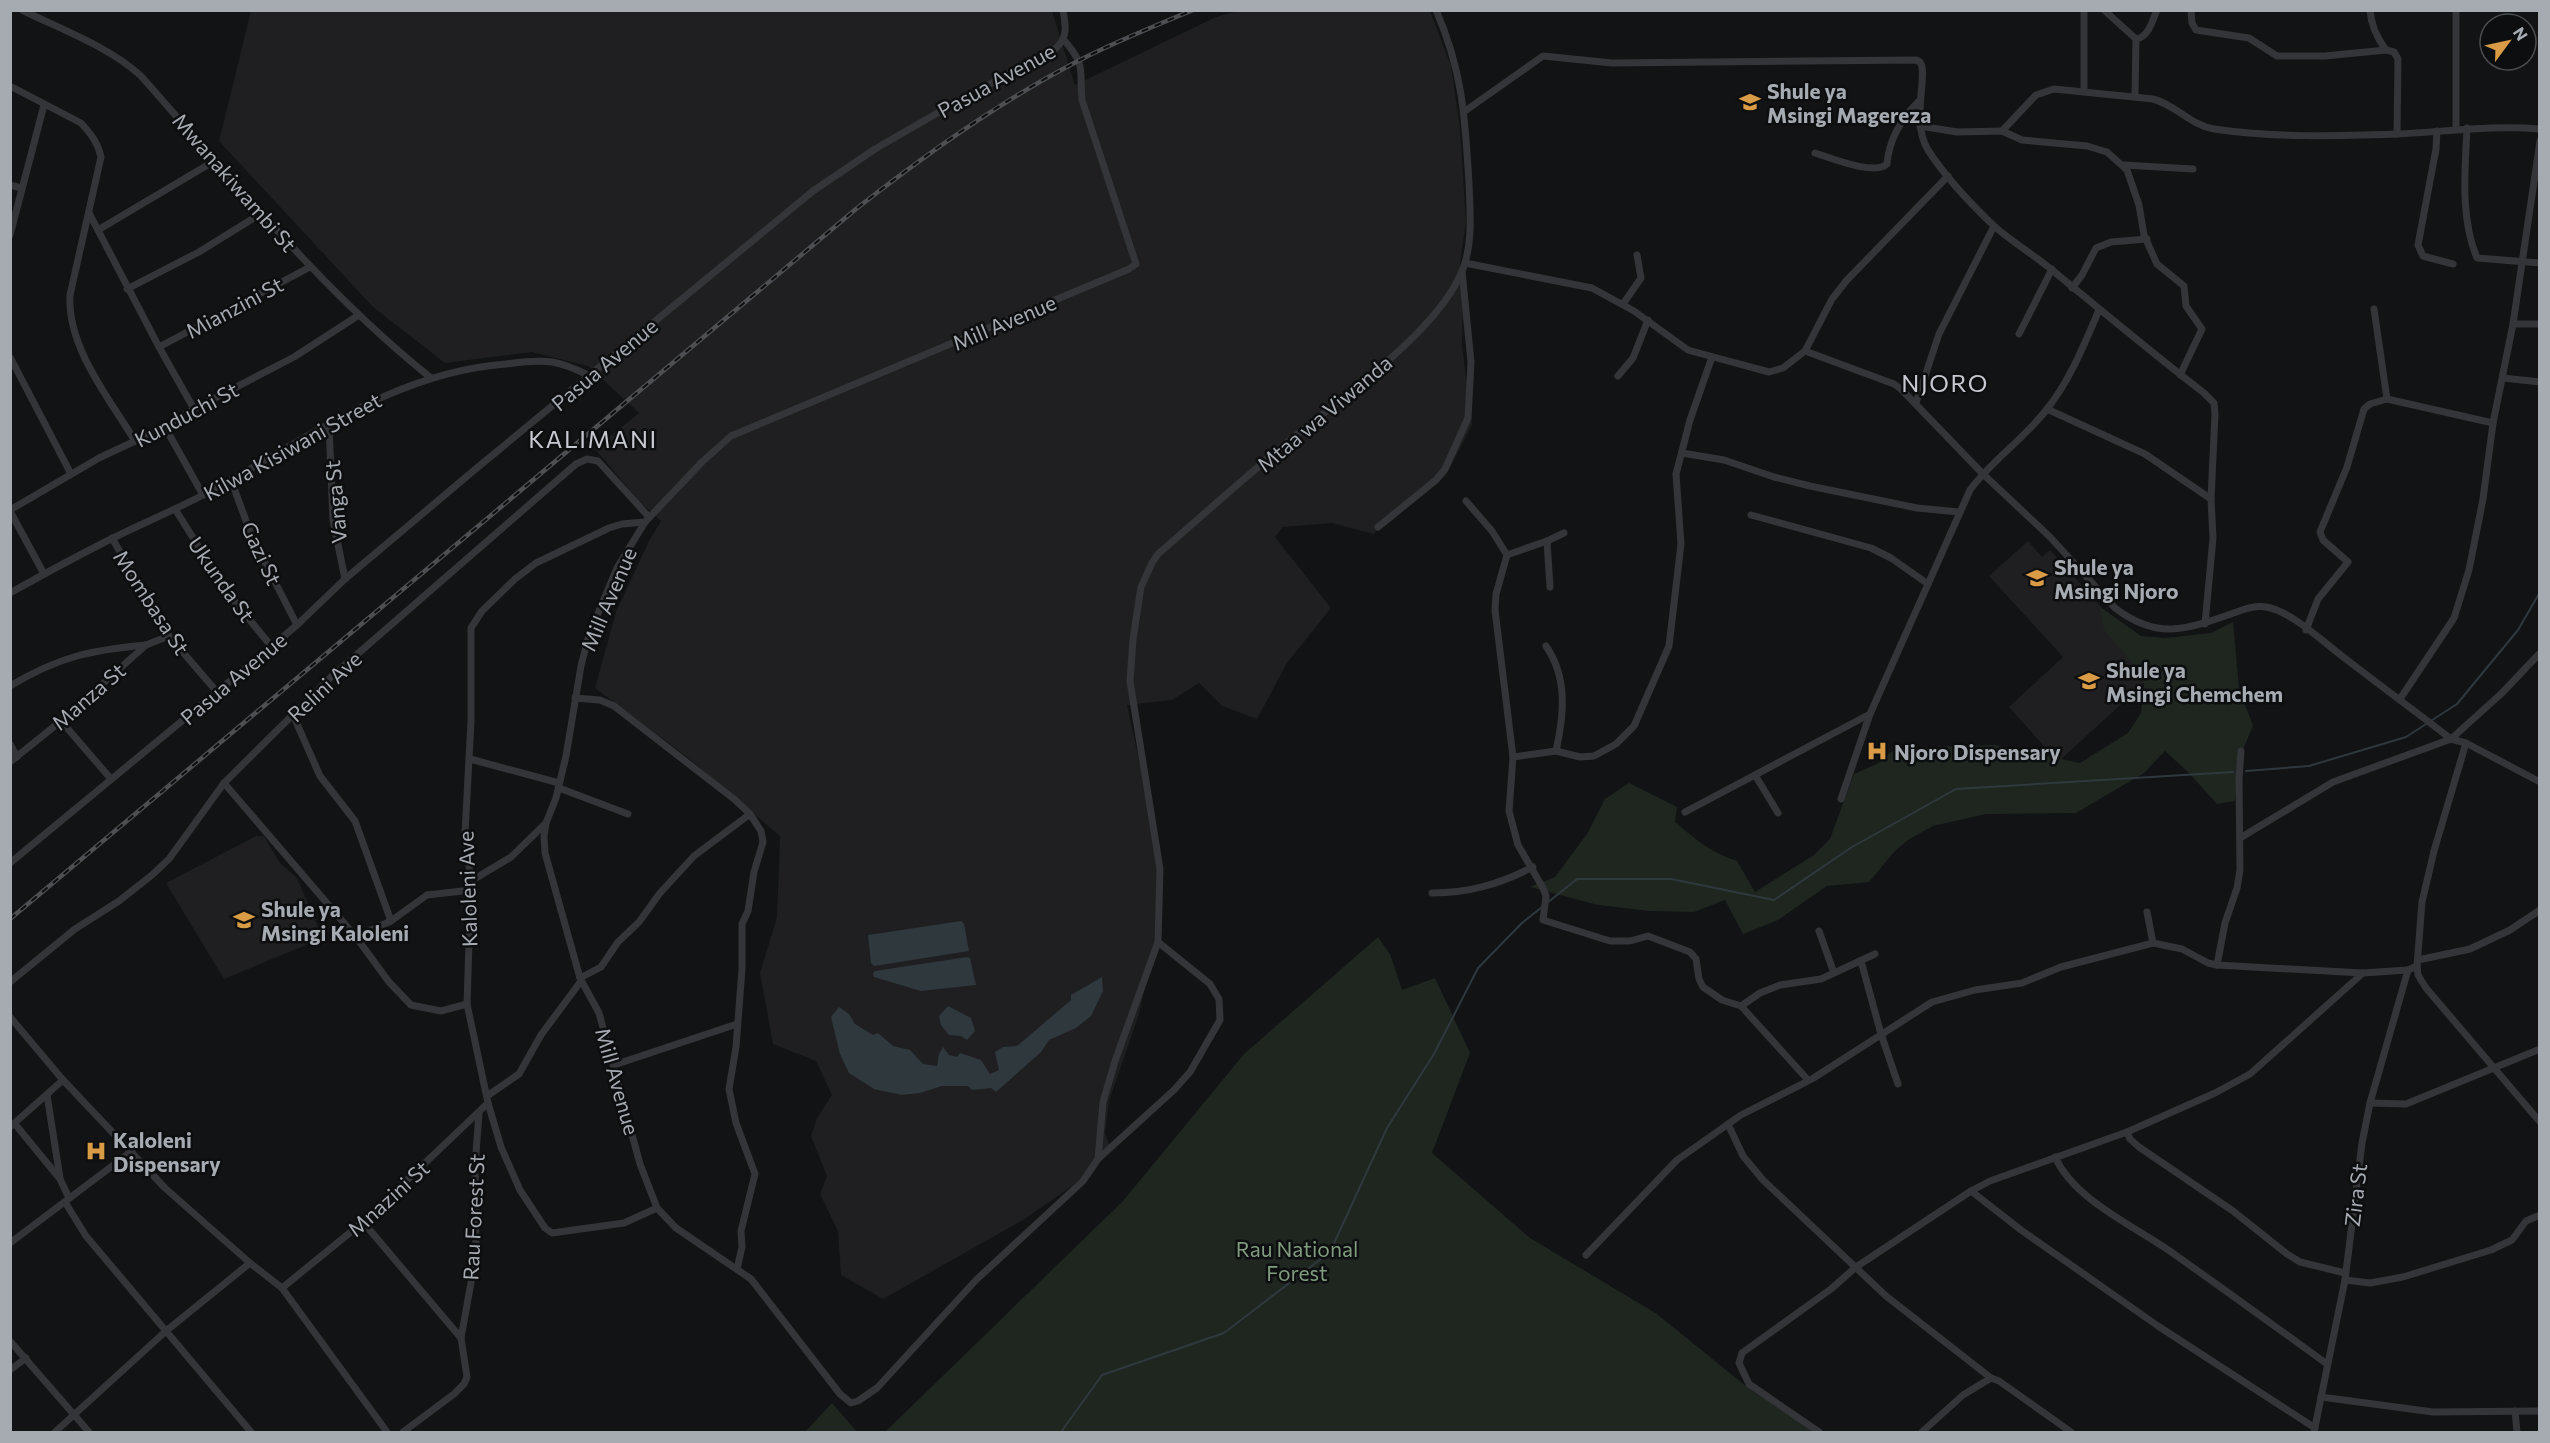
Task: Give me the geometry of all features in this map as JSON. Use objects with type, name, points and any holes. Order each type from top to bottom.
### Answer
[{"type":"street","name":"Mwanakiwambi St","points":[[22,10],[129,64],[310,267],[389,345],[431,378]]},
{"type":"street","name":"Pasua Avenue","points":[[10,863],[297,625],[345,579],[813,191],[875,149],[952,104],[1056,49],[1064,40],[1066,22],[1064,10]]},
{"type":"street","name":"Mtaa wa Viwanda","points":[[1098,1159],[1103,1102],[1115,1061],[1158,942],[1161,878],[1130,681],[1133,639],[1141,587],[1158,554],[1287,442],[1404,345],[1439,308],[1462,271],[1471,218],[1465,111],[1458,71],[1436,10]]},
{"type":"street","points":[[2084,10],[2084,91]]},
{"type":"street","points":[[2104,10],[2136,39],[2135,96]]},
{"type":"street","points":[[2136,39],[2146,33],[2157,10]]},
{"type":"street","points":[[2191,10],[2192,23],[2198,31],[2249,38],[2277,56],[2325,56],[2386,50],[2394,52],[2398,59],[2397,134]]},
{"type":"street","points":[[2370,10],[2373,28],[2386,50]]},
{"type":"street","points":[[2456,10],[2456,129]]},
{"type":"street","name":"Mill Avenue","points":[[1064,40],[1079,60],[1083,74],[1082,100],[1136,264],[1129,269],[731,436],[647,519],[617,568],[589,635],[580,666],[570,737],[559,785],[543,837],[545,854],[580,979],[599,1013],[640,1164],[657,1208],[676,1228],[751,1279],[840,1394],[852,1403],[877,1388],[976,1280],[1083,1181],[1098,1159]]},
{"type":"street","points":[[1465,111],[1543,56],[1612,63],[1916,60],[1923,66],[1924,73],[1919,102],[1920,126],[1928,149],[1948,176],[1994,226],[2052,270],[2098,310],[2204,393],[2214,404],[2211,499],[2213,538],[2205,624]]},
{"type":"street","points":[[10,86],[81,123],[90,132],[99,149],[101,157],[70,295],[71,325],[78,346],[135,441]]},
{"type":"street","points":[[2002,131],[2036,95],[2054,89],[2135,96],[2167,103],[2203,126],[2280,137],[2397,134],[2467,128],[2540,129]]},
{"type":"street","points":[[1815,153],[1869,169],[1881,169],[1887,164],[1888,153],[1900,122],[1919,102]]},
{"type":"street","points":[[10,235],[44,105]]},
{"type":"street","points":[[1920,126],[1957,132],[2002,131],[2022,140],[2098,149],[2124,165],[2193,169]]},
{"type":"street","points":[[2467,128],[2464,191],[2476,255],[2480,260],[2540,263]]},
{"type":"street","points":[[2437,131],[2436,149],[2418,245],[2423,256],[2453,264]]},
{"type":"street","points":[[2400,699],[2454,618],[2463,594],[2483,499],[2493,423],[2514,324],[2528,211],[2540,141]]},
{"type":"street","points":[[98,230],[216,160]]},
{"type":"street","points":[[2124,165],[2136,192],[2142,229],[2161,269],[2185,288],[2186,306],[2202,329],[2180,375]]},
{"type":"street","points":[[1465,262],[1592,288],[1648,320],[1688,350],[1769,372],[1783,368],[1805,351],[1832,299],[1847,280],[1948,176]]},
{"type":"street","points":[[10,185],[21,188]]},
{"type":"street","points":[[89,213],[127,289],[194,409]]},
{"type":"street","points":[[127,289],[199,252],[262,213]]},
{"type":"street","points":[[1916,403],[1939,334],[1994,226]]},
{"type":"street","points":[[2072,288],[2082,275],[2096,248],[2111,242],[2147,239]]},
{"type":"street","points":[[1623,304],[1641,279],[1637,255]]},
{"type":"street","name":"Mianzini St","points":[[159,347],[310,267]]},
{"type":"street","points":[[2019,334],[2052,270]]},
{"type":"street","points":[[1378,527],[1436,480],[1445,469],[1468,418],[1471,362],[1462,271]]},
{"type":"street","points":[[2374,309],[2387,399]]},
{"type":"street","points":[[1841,799],[1870,714],[1970,490],[1982,473],[2047,409],[2066,381],[2098,310]]},
{"type":"street","name":"Kunduchi St","points":[[10,511],[71,474],[165,427],[194,409],[294,357],[359,315]]},
{"type":"street","points":[[1618,376],[1633,358],[1648,320]]},
{"type":"street","points":[[2514,324],[2540,324]]},
{"type":"street","points":[[1805,351],[1894,384],[1916,403],[1982,473],[2050,537],[2115,608],[2128,618],[2147,627],[2164,630],[2205,624],[2256,606],[2274,609],[2307,630],[2451,739],[2466,743],[2540,782]]},
{"type":"street","points":[[10,357],[71,474]]},
{"type":"street","points":[[1513,757],[1556,751],[1580,757],[1594,756],[1625,737],[1634,726],[1649,688],[1668,652],[1679,576],[1681,544],[1676,474],[1690,420],[1712,357]]},
{"type":"street","name":"Kilwa Kisiwani Street","points":[[10,592],[112,538],[203,495],[375,399],[419,381],[468,369],[527,362],[552,362],[590,376]]},
{"type":"street","points":[[2503,378],[2540,382]]},
{"type":"street","points":[[2307,630],[2318,599],[2348,562],[2323,540],[2320,532],[2347,467],[2360,418],[2370,404],[2387,399],[2493,423]]},
{"type":"street","points":[[2047,409],[2145,454],[2211,499]]},
{"type":"street","name":"Vanga St","points":[[329,425],[333,520],[345,579]]},
{"type":"street","points":[[165,427],[203,495]]},
{"type":"street","points":[[1682,453],[1724,460],[1774,477],[1810,486],[1917,508],[1959,512]]},
{"type":"street","name":"Relini Ave","points":[[10,982],[75,929],[119,901],[152,875],[169,859],[224,783],[331,677],[576,464],[587,459],[598,461],[647,519]]},
{"type":"street","name":"Gazi St","points":[[231,480],[252,537],[297,625]]},
{"type":"street","points":[[1466,501],[1492,531],[1508,555]]},
{"type":"street","name":"Ukunda St","points":[[176,509],[227,592],[271,646]]},
{"type":"street","points":[[10,511],[44,574]]},
{"type":"street","points":[[1751,514],[1871,549],[1891,558],[1928,584]]},
{"type":"street","name":"Kaloleni Ave","points":[[647,519],[609,528],[536,563],[514,579],[475,619],[471,628],[470,759],[465,833],[471,880],[467,1004],[487,1099],[512,1174],[548,1231],[574,1231],[624,1223],[657,1208]]},
{"type":"street","points":[[1508,555],[1564,532]]},
{"type":"street","name":"Mombasa St","points":[[112,538],[169,636],[217,692]]},
{"type":"street","points":[[1546,541],[1550,587]]},
{"type":"street","points":[[1508,555],[1496,594],[1495,610],[1513,757],[1509,811],[1518,845],[1533,867],[1543,888],[1545,922],[1610,940],[1630,941],[1648,936],[1687,950],[1694,956],[1700,982],[1706,991],[1722,1000],[1741,1006],[1808,1080]]},
{"type":"street","name":"Manza St","points":[[10,762],[62,721],[146,645],[169,636]]},
{"type":"street","points":[[10,686],[59,660],[95,650],[146,645]]},
{"type":"street","points":[[1546,646],[1564,698],[1562,727],[1556,751]]},
{"type":"street","points":[[2240,838],[2333,782],[2451,739],[2502,693],[2540,653]]},
{"type":"street","points":[[575,698],[600,700],[614,706],[678,758],[734,799],[750,814],[761,831],[763,842],[754,872],[748,911],[742,924],[742,969],[735,1058],[729,1089],[736,1123],[755,1174],[741,1231],[742,1246],[737,1269]]},
{"type":"street","points":[[293,714],[320,776],[355,821],[391,921]]},
{"type":"street","points":[[1685,812],[1870,714]]},
{"type":"street","points":[[62,721],[111,779]]},
{"type":"street","points":[[2466,743],[2440,829],[2422,902],[2418,975],[2426,988],[2540,1122]]},
{"type":"street","points":[[10,744],[17,757]]},
{"type":"street","points":[[2217,965],[2225,923],[2237,888],[2241,856],[2239,779],[2241,751]]},
{"type":"street","points":[[470,759],[559,785],[628,814]]},
{"type":"street","points":[[1755,775],[1778,813]]},
{"type":"street","points":[[224,783],[356,937],[389,982],[411,1005],[441,1011],[467,1004]]},
{"type":"street","points":[[580,979],[601,967],[618,942],[639,922],[694,855],[750,814]]},
{"type":"street","points":[[471,880],[511,857],[546,823]]},
{"type":"street","points":[[1431,893],[1458,893],[1479,889],[1509,880],[1533,867]]},
{"type":"street","points":[[356,937],[391,921],[428,895],[471,890]]},
{"type":"street","points":[[1586,1255],[1677,1160],[1728,1124],[1808,1080],[1925,1005],[1939,999],[2022,982],[2061,967],[2153,943],[2182,950],[2217,965],[2363,973],[2408,970],[2417,963],[2470,949],[2510,930],[2540,909]]},
{"type":"street","points":[[2147,912],[2153,943]]},
{"type":"street","points":[[1819,931],[1834,973]]},
{"type":"street","points":[[1098,1159],[1191,1072],[1220,1020],[1220,999],[1210,984],[1158,942]]},
{"type":"street","points":[[1741,1006],[1761,993],[1784,983],[1818,980],[1875,954]]},
{"type":"street","points":[[1862,961],[1881,1034],[1898,1084]]},
{"type":"street","name":"Zira St","points":[[2315,1430],[2345,1277],[2362,1143],[2370,1103],[2408,970]]},
{"type":"street","points":[[1819,1432],[1749,1384],[1739,1363],[1742,1353],[1751,1344],[1779,1328],[1856,1267],[1971,1191],[1990,1181],[2127,1132],[2215,1094],[2250,1074],[2363,973]]},
{"type":"street","name":"Mnazini St","points":[[282,1288],[363,1222],[479,1114],[487,1099],[519,1074],[541,1035],[580,979]]},
{"type":"street","points":[[10,1017],[63,1080],[165,1188],[282,1288],[387,1432]]},
{"type":"street","points":[[614,1065],[737,1024]]},
{"type":"street","points":[[2370,1103],[2406,1104],[2540,1049]]},
{"type":"street","points":[[60,1179],[13,1125],[63,1080]]},
{"type":"street","points":[[47,1095],[60,1179],[67,1200],[86,1236],[251,1432]]},
{"type":"street","name":"Rau Forest St","points":[[403,1432],[464,1384],[467,1377],[461,1338],[476,1255],[475,1165],[479,1114]]},
{"type":"street","points":[[1728,1124],[1743,1156],[1763,1180],[1886,1296],[1991,1378],[1999,1381],[2071,1432]]},
{"type":"street","points":[[2127,1132],[2130,1139],[2139,1147],[2233,1211],[2287,1254],[2301,1262],[2370,1283],[2403,1277],[2491,1250],[2512,1240],[2526,1221],[2540,1215]]},
{"type":"street","points":[[10,1243],[132,1151]]},
{"type":"street","points":[[2055,1157],[2062,1173],[2078,1190],[2172,1252],[2327,1364]]},
{"type":"street","points":[[1971,1191],[2021,1230],[2149,1320],[2315,1430]]},
{"type":"street","points":[[363,1222],[461,1338]]},
{"type":"street","points":[[55,1432],[166,1331],[250,1263]]},
{"type":"street","points":[[10,1341],[89,1432]]},
{"type":"street","points":[[10,1370],[26,1358]]},
{"type":"street","points":[[1922,1432],[1963,1395],[1991,1378]]},
{"type":"street","points":[[2321,1397],[2433,1412],[2540,1411]]},
{"type":"street","points":[[2515,1411],[2517,1432]]},
{"type":"shaded area","points":[[251,11],[1052,11],[1075,85],[1216,17],[1238,11],[1430,11],[1451,66],[1460,128],[1466,222],[1460,263],[1463,296],[1462,346],[1472,425],[1446,475],[1373,534],[1332,523],[1283,527],[1275,537],[1331,608],[1287,663],[1257,719],[1222,706],[1199,683],[1172,700],[1127,705],[1160,857],[1159,943],[1149,969],[1139,1014],[1109,1101],[1105,1133],[1111,1149],[1072,1186],[1023,1220],[883,1299],[841,1275],[838,1231],[820,1194],[827,1176],[811,1136],[817,1118],[832,1095],[816,1061],[773,1044],[760,973],[777,917],[780,836],[691,760],[595,688],[616,612],[649,541],[661,521],[638,500],[595,449],[639,413],[588,366],[532,352],[445,363],[373,307],[219,141]]},
{"type":"shaded area","points":[[2028,541],[2042,557],[2050,550],[2111,618],[2152,676],[2058,762],[2009,707],[2063,657],[1989,576]]},
{"type":"shaded area","points":[[256,836],[264,836],[280,863],[297,878],[323,938],[224,979],[166,883]]},
{"type":"shaded area","points":[[961,921],[964,924],[969,951],[874,966],[871,963],[868,935]]},
{"type":"shaded area","points":[[970,958],[976,985],[921,991],[874,977],[873,973],[875,971]]},
{"type":"shaded area","points":[[1102,977],[1103,991],[1091,1016],[1076,1028],[1049,1040],[1041,1052],[996,1092],[991,1088],[972,1090],[968,1086],[942,1086],[920,1093],[902,1095],[874,1089],[849,1073],[840,1054],[831,1017],[839,1007],[849,1014],[855,1024],[873,1035],[878,1033],[893,1046],[910,1050],[923,1064],[937,1066],[943,1047],[949,1055],[957,1057],[960,1053],[981,1060],[990,1074],[999,1070],[995,1052],[1003,1047],[1017,1046],[1071,1000],[1071,995]]},
{"type":"shaded area","points":[[948,1006],[971,1018],[975,1031],[967,1040],[961,1036],[949,1035],[941,1025],[939,1016]]},
{"type":"green space","points":[[2099,606],[2141,636],[2166,638],[2211,633],[2233,622],[2239,688],[2253,726],[2239,759],[2235,801],[2217,804],[2165,751],[2144,773],[2076,813],[1986,814],[1933,826],[1908,840],[1894,852],[1869,882],[1827,886],[1778,920],[1743,934],[1725,900],[1694,912],[1650,911],[1598,905],[1530,887],[1555,877],[1587,834],[1605,799],[1629,783],[1677,807],[1675,822],[1712,850],[1737,861],[1755,892],[1814,855],[1830,839],[1854,774],[1877,764],[1896,748],[1995,745],[2080,763],[2128,733],[2141,713],[2144,683],[2126,655],[2104,630]]},
{"type":"green space","name":"Rau National Forest","points":[[1378,937],[1390,954],[1402,990],[1435,978],[1470,1053],[1432,1153],[1530,1238],[1657,1314],[1747,1387],[1813,1432],[885,1432],[1123,1201],[1244,1054]]},
{"type":"green space","points":[[832,1403],[857,1432],[805,1432]]},
{"type":"waterway","points":[[2246,771],[2309,766],[2406,737],[2457,704],[2518,630],[2540,592]]},
{"type":"waterway","points":[[1547,903],[1577,879],[1671,879],[1774,900],[1852,847],[1956,789],[2233,772]]},
{"type":"waterway","points":[[1061,1432],[1102,1375],[1224,1333],[1330,1252],[1387,1128],[1434,1054],[1478,968],[1522,923],[1542,907]]},
{"type":"railway","points":[[10,919],[882,188],[964,129],[1050,76],[1108,46],[1193,10]]},
{"type":"place","name":"Shule ya Msingi Magereza","points":[[1750,102]]},
{"type":"place","name":"Shule ya Msingi Njoro","points":[[2037,578]]},
{"type":"place","name":"Shule ya Msingi Chemchem","points":[[2089,681]]},
{"type":"place","name":"Njoro Dispensary","points":[[1877,751]]},
{"type":"place","name":"Shule ya Msingi Kaloleni","points":[[244,920]]},
{"type":"place","name":"Kaloleni Dispensary","points":[[96,1151]]},
{"type":"district","name":"NJORO","points":[[1945,382]]},
{"type":"district","name":"KALIMANI","points":[[593,438]]}]
